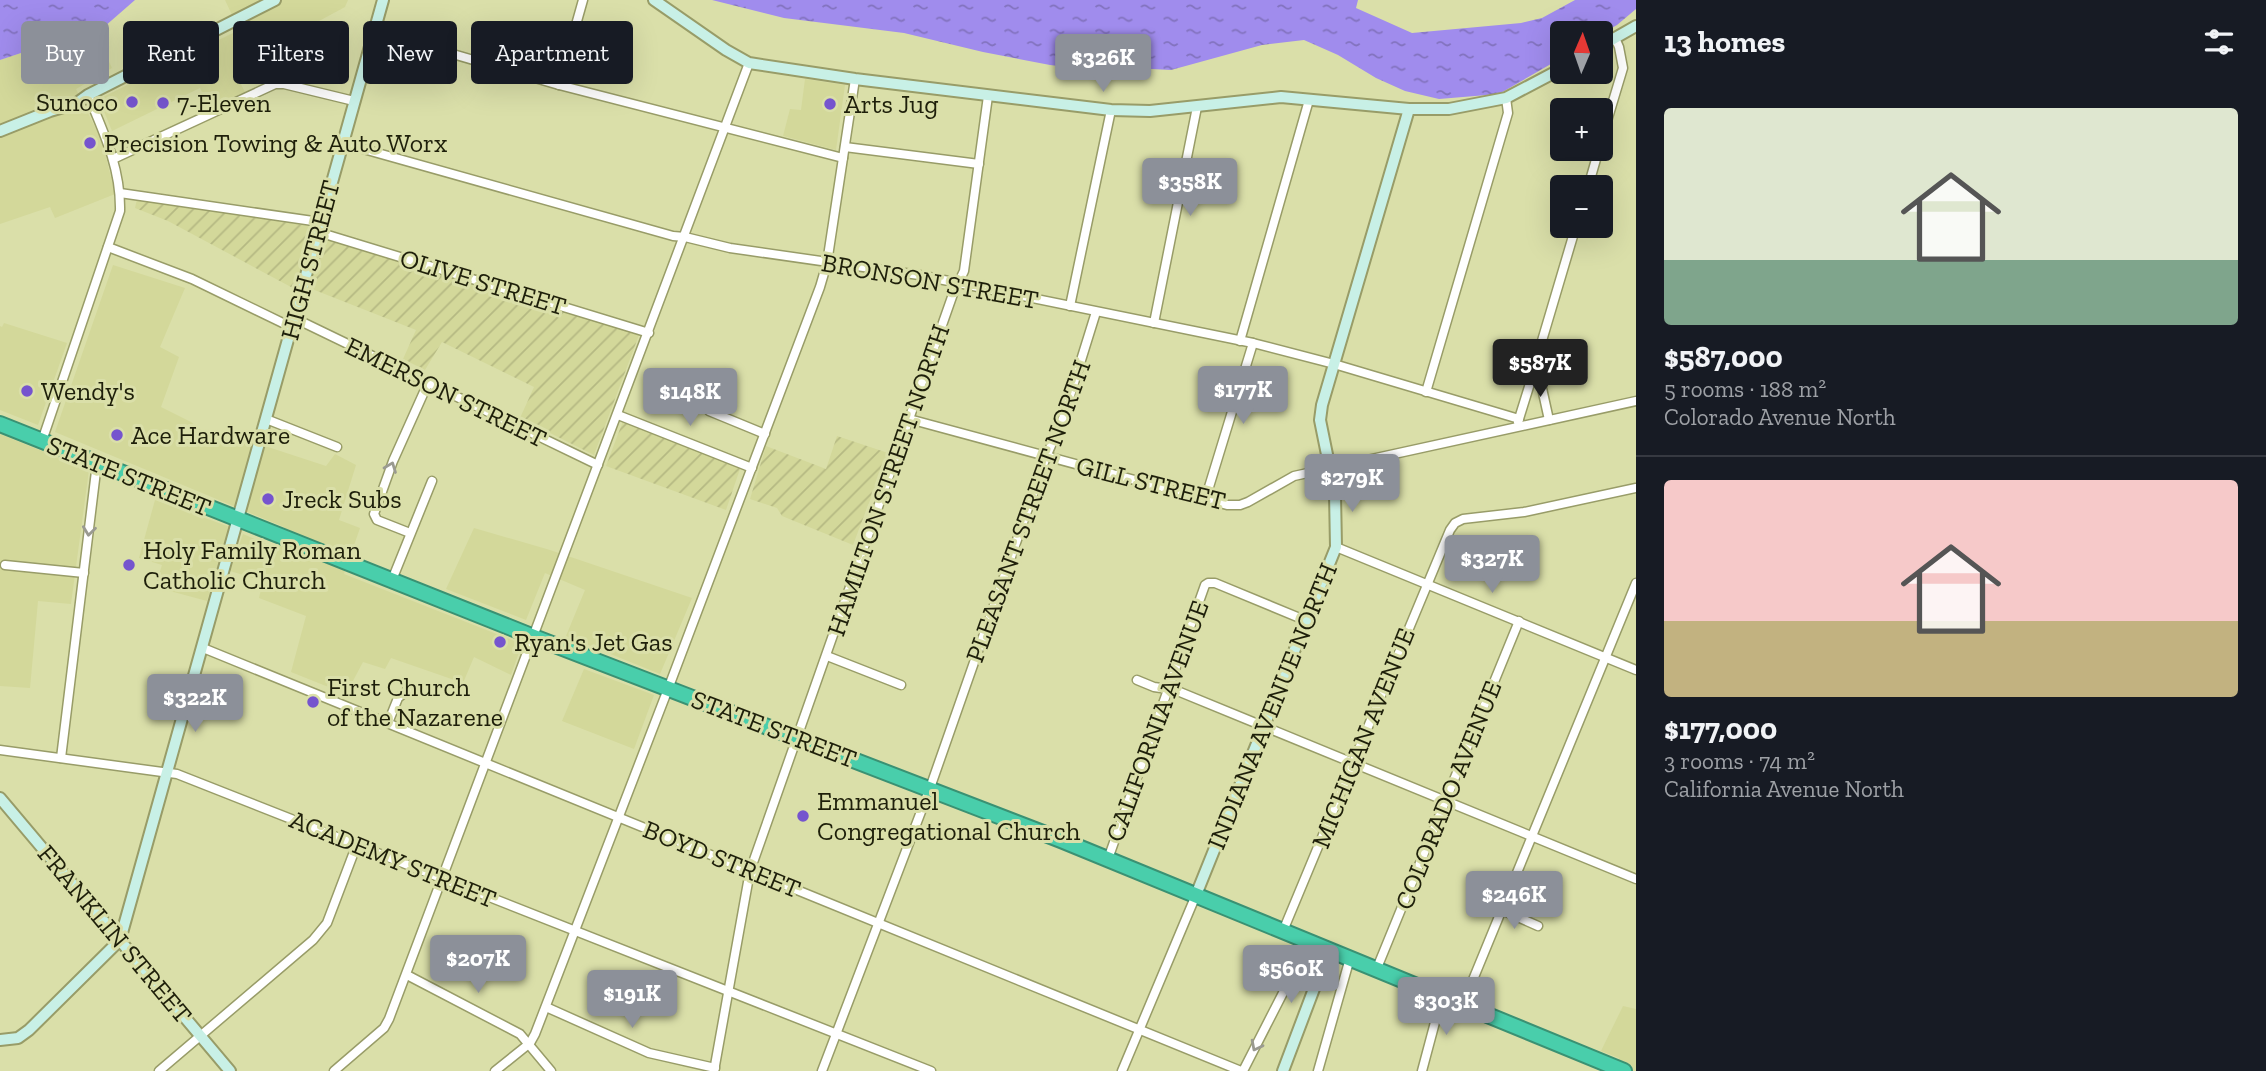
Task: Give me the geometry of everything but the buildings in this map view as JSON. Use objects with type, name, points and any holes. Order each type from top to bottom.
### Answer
[{"type":"highway","name":"STATE STREET","points":[[0,424],[534,637],[930,788],[1377,968],[1606,1068],[1624,1071]]},
{"type":"street","points":[[0,131],[56,108],[62,101],[74,96],[88,95],[275,0]]},
{"type":"street","name":"HIGH STREET","points":[[377,21],[383,0]]},
{"type":"street","points":[[559,85],[583,0]]},
{"type":"street","points":[[654,0],[749,63],[855,79],[1111,110],[1150,111],[1263,98],[1409,109],[1449,109],[1506,98],[1550,75]]},
{"type":"street","points":[[1613,101],[1623,68],[1615,38],[1636,26]]},
{"type":"street","points":[[457,55],[559,85],[843,158]]},
{"type":"street","points":[[334,1071],[384,1028],[407,975],[749,63]]},
{"type":"street","name":"HIGH STREET","points":[[120,940],[363,70]]},
{"type":"street","points":[[495,1071],[530,1043],[545,1007],[820,287],[827,262],[855,79]]},
{"type":"street","points":[[113,159],[275,85],[284,84],[354,101]]},
{"type":"street","points":[[42,441],[119,216],[120,192],[113,159],[88,95]]},
{"type":"street","name":"HAMILTON STREET NORTH","points":[[714,1069],[750,871],[953,294],[964,271],[988,96]]},
{"type":"street","points":[[1426,392],[1508,113],[1506,98]]},
{"type":"street","points":[[1240,341],[1309,100]]},
{"type":"street","points":[[1154,323],[1198,107]]},
{"type":"street","name":"INDIANA AVENUE NORTH","points":[[1196,895],[1336,547],[1335,494],[1320,420],[1322,405],[1409,109]]},
{"type":"street","points":[[1070,306],[1111,110]]},
{"type":"street","name":"BRONSON STREET","points":[[342,143],[673,236],[730,248],[919,275],[1252,343],[1426,392],[1517,424]]},
{"type":"street","points":[[845,147],[979,164]]},
{"type":"street","name":"OLIVE STREET","points":[[120,192],[319,227],[649,333]]},
{"type":"street","points":[[1517,424],[1572,238]]},
{"type":"street","name":"EMERSON STREET","points":[[108,247],[192,279],[428,383],[598,465]]},
{"type":"street","name":"PLEASANT STREET NORTH","points":[[822,1071],[930,788],[1046,457],[1063,418],[1097,312]]},
{"type":"street","points":[[1205,500],[1252,343]]},
{"type":"street","points":[[1536,361],[1549,420]]},
{"type":"street","points":[[410,533],[377,520],[374,514],[393,461],[428,383]]},
{"type":"street","name":"GILL STREET","points":[[909,419],[1205,500],[1240,505],[1294,476],[1517,424],[1549,420],[1636,401]]},
{"type":"street","points":[[709,411],[765,434]]},
{"type":"street","points":[[618,415],[752,468]]},
{"type":"street","points":[[266,419],[337,447]]},
{"type":"street","points":[[61,758],[97,463]]},
{"type":"street","points":[[392,580],[432,481]]},
{"type":"street","name":"MICHIGAN AVENUE","points":[[1283,932],[1426,584],[1455,523],[1463,519],[1524,512],[1636,488]]},
{"type":"street","points":[[1336,547],[1636,670]]},
{"type":"street","points":[[5,565],[84,573]]},
{"type":"street","name":"CALIFORNIA AVENUE","points":[[1108,859],[1208,583],[1215,583],[1307,621]]},
{"type":"street","points":[[1463,1004],[1636,583]]},
{"type":"street","name":"COLORADO AVENUE","points":[[1377,968],[1519,621]]},
{"type":"street","name":"BOYD STREET","points":[[202,649],[1242,1071]]},
{"type":"street","points":[[827,656],[901,685]]},
{"type":"street","points":[[1136,680],[1169,689],[1264,725],[1636,879]]},
{"type":"street","points":[[388,723],[398,698],[408,690]]},
{"type":"street","name":"ACADEMY STREET","points":[[0,750],[168,772],[931,1071]]},
{"type":"street","name":"FRANKLIN STREET","points":[[2,804],[230,1071]]},
{"type":"street","points":[[159,1071],[313,940],[327,923],[357,844]]},
{"type":"street","points":[[1122,1071],[1196,895]]},
{"type":"street","points":[[1502,910],[1538,926]]},
{"type":"street","points":[[0,1040],[18,1038],[29,1030],[120,940]]},
{"type":"street","points":[[1242,1071],[1309,942]]},
{"type":"street","points":[[1283,1071],[1329,950]]},
{"type":"street","points":[[1318,1071],[1350,958]]},
{"type":"street","points":[[407,975],[520,1034],[551,1071]]},
{"type":"street","points":[[1422,1071],[1442,996]]},
{"type":"street","points":[[545,1007],[649,1053],[714,1069]]},
{"type":"shaded area","points":[[225,0],[348,0],[345,7],[319,21],[235,21]]},
{"type":"shaded area","points":[[233,33],[233,84],[241,84],[245,92],[209,107],[200,88],[112,131],[99,99],[129,84],[219,84],[219,40]]},
{"type":"shaded area","points":[[21,53],[21,84],[85,84],[76,89],[102,141],[115,194],[55,218],[50,207],[0,224],[0,60]]},
{"type":"shaded area","points":[[805,79],[845,85],[836,150],[783,136],[790,109],[801,110]]},
{"type":"shaded area","points":[[137,199],[309,226],[328,239],[639,335],[594,455],[520,418],[534,387],[442,342],[425,370],[403,359],[416,330],[312,289],[291,287],[168,221],[135,208]]},
{"type":"shaded area","points":[[113,265],[185,288],[160,347],[179,357],[161,407],[191,422],[211,438],[268,447],[326,466],[335,454],[356,465],[339,520],[360,528],[344,574],[522,644],[511,675],[474,657],[463,683],[391,658],[385,669],[363,662],[346,694],[291,672],[306,616],[259,598],[263,581],[230,571],[243,534],[276,548],[284,527],[55,432]]},
{"type":"shaded area","points":[[4,323],[67,343],[38,425],[0,410],[0,326]]},
{"type":"shaded area","points":[[623,421],[741,466],[726,510],[606,466]]},
{"type":"shaded area","points":[[0,434],[89,470],[71,604],[38,601],[30,688],[0,686]]},
{"type":"shaded area","points":[[837,436],[888,453],[853,545],[782,516],[777,508],[750,499],[766,446],[826,469]]},
{"type":"shaded area","points":[[155,500],[230,527],[207,601],[155,587],[162,565],[139,558]]},
{"type":"shaded area","points":[[474,528],[550,550],[692,598],[660,674],[566,636],[585,590],[545,573],[526,620],[446,589]]},
{"type":"shaded area","points":[[584,669],[654,695],[634,749],[562,721]]},
{"type":"shaded area","points":[[1623,1006],[1636,1009],[1636,1071],[1613,1071],[1619,1058],[1601,1051]]},
{"type":"water","points":[[0,0],[135,0],[109,23],[21,21],[21,53],[0,60]]},
{"type":"water","points":[[712,0],[1358,0],[1356,8],[1412,33],[1521,23],[1542,18],[1575,0],[1636,0],[1636,9],[1614,27],[1614,21],[1550,21],[1550,65],[1499,94],[1439,99],[1405,91],[1304,40],[1262,45],[1171,70],[1092,70],[983,52],[904,33],[784,18]]},
{"type":"place","name":"Sunoco","points":[[132,102]]},
{"type":"place","name":"7-Eleven","points":[[163,103]]},
{"type":"place","name":"Arts Jug","points":[[830,104]]},
{"type":"place","name":"Precision Towing & Auto Worx","points":[[90,143]]},
{"type":"place","name":"Wendy's","points":[[27,391]]},
{"type":"place","name":"Ace Hardware","points":[[117,435]]},
{"type":"place","name":"Jreck Subs","points":[[268,499]]},
{"type":"place","name":"Holy Family Roman Catholic Church","points":[[129,565]]},
{"type":"place","name":"Ryan's Jet Gas","points":[[500,642]]},
{"type":"place","name":"First Church of the Nazarene","points":[[313,702]]},
{"type":"place","name":"Emmanuel Congregational Church","points":[[803,816]]}]
